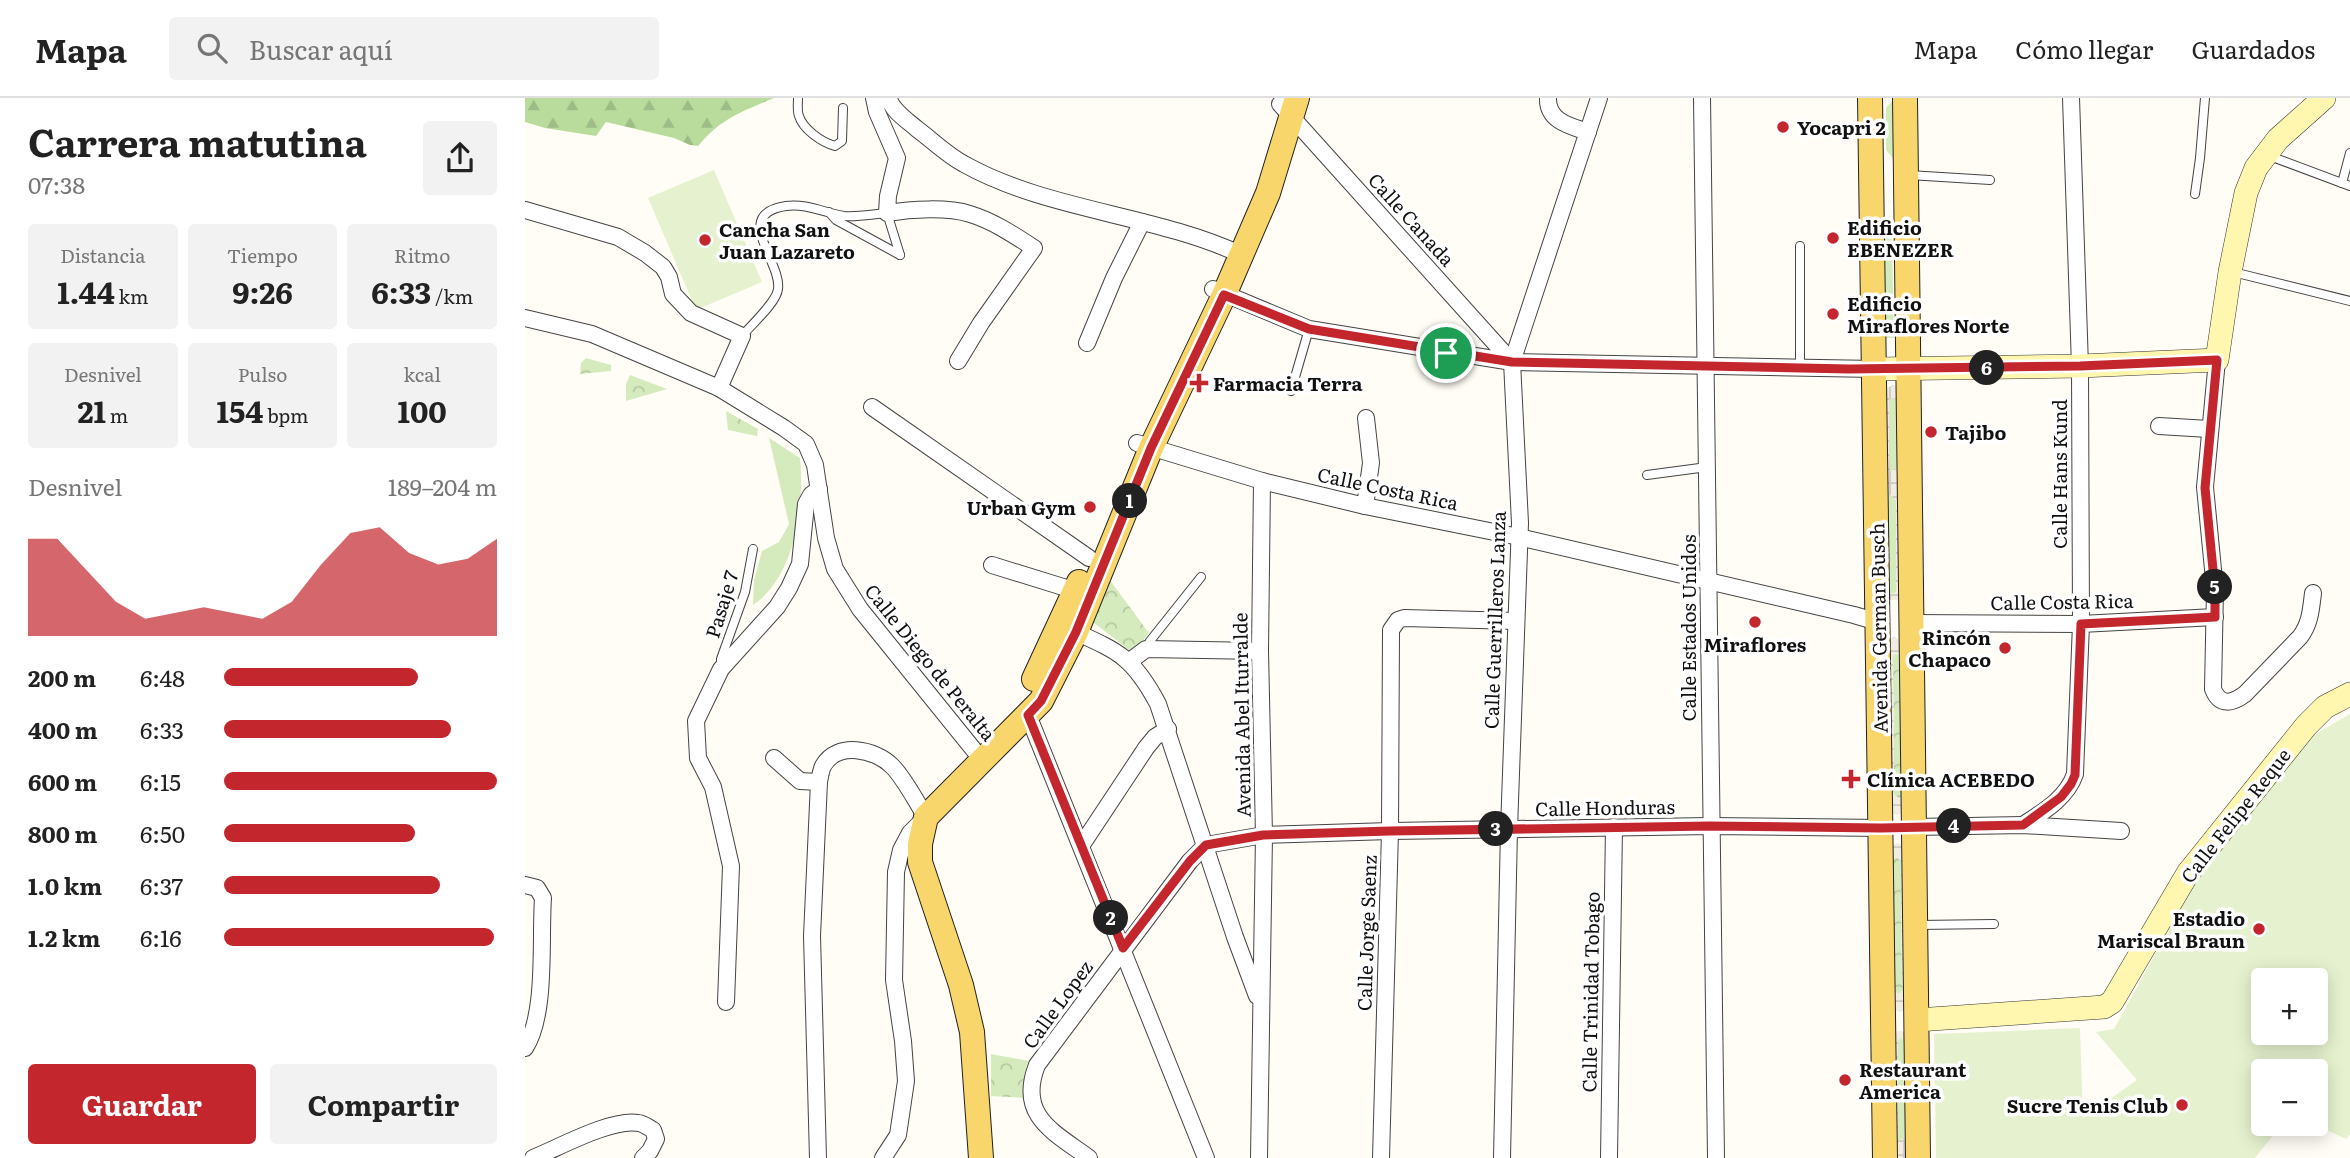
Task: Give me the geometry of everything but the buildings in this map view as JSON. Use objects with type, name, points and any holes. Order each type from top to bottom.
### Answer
[{"type":"main road","name":"Avenida German Busch","points":[[1870,98],[1885,1158]]},
{"type":"main road","name":"Avenida German Busch","points":[[1905,98],[1918,1158]]},
{"type":"main road","points":[[981,1158],[972,1032],[961,985],[920,862],[920,844],[926,817],[1028,715],[1028,692],[1068,628],[1145,446],[1162,388],[1218,292],[1236,252],[1253,188],[1288,105]]},
{"type":"main road","points":[[1068,628],[1076,591],[1089,558],[1145,446]]},
{"type":"main road","points":[[1878,622],[1910,623]]},
{"type":"main road","points":[[1881,828],[1914,827]]},
{"type":"main road","points":[[1883,1021],[1917,1020]]},
{"type":"street","points":[[874,98],[877,112],[897,158],[888,195],[887,213],[914,209],[969,213],[1011,233],[1034,248],[981,323],[958,361]]},
{"type":"street","points":[[889,98],[890,103],[908,121],[961,163],[978,172],[1032,192],[1142,222],[1236,252]]},
{"type":"street","points":[[1548,98],[1553,115],[1564,124],[1588,132]]},
{"type":"street","name":"Calle Guerrilleros Lanza","points":[[1501,1158],[1519,537],[1512,362],[1599,98]]},
{"type":"street","name":"Calle Estados Unidos","points":[[1702,98],[1716,1158]]},
{"type":"street","name":"Calle Hans Kund","points":[[2023,825],[2061,797],[2075,775],[2081,624],[2080,366],[2071,98]]},
{"type":"street","points":[[2313,593],[2307,628],[2245,694],[2228,703],[2216,696],[2213,689],[2215,590],[2205,488],[2209,429],[2230,272],[2246,193],[2256,168],[2264,155],[2324,98]]},
{"type":"street","name":"Calle Canada","points":[[1288,105],[1512,362]]},
{"type":"street","points":[[525,210],[627,242],[663,267],[669,277],[673,294],[691,313],[742,336],[719,388]]},
{"type":"street","points":[[1087,343],[1114,278],[1142,222]]},
{"type":"street","points":[[1218,292],[1309,329],[1512,362],[1707,368],[1908,369],[2217,360]]},
{"type":"street","name":"Calle Diego de Peralta","points":[[525,318],[592,334],[719,388],[806,444],[812,455],[835,569],[849,593],[982,760]]},
{"type":"street","points":[[872,408],[1089,558]]},
{"type":"street","points":[[1365,506],[1371,463],[1366,418]]},
{"type":"street","points":[[2159,426],[2209,429]]},
{"type":"street","name":"Calle Costa Rica","points":[[1145,446],[1262,481],[1365,506],[1519,537],[1878,622]]},
{"type":"street","name":"Avenida Abel Iturralde","points":[[1259,1158],[1263,835],[1260,651],[1262,481]]},
{"type":"street","points":[[726,1002],[731,866],[713,787],[698,758],[696,721],[721,669],[777,607],[789,588],[800,564],[806,504],[811,495],[819,489]]},
{"type":"street","points":[[992,565],[1076,591]]},
{"type":"street","name":"Calle Costa Rica","points":[[1910,623],[2081,624],[2215,617]]},
{"type":"street","name":"Calle Jorge Saenz","points":[[1381,1158],[1390,831],[1390,637],[1394,624],[1403,618],[1516,621]]},
{"type":"street","points":[[1068,628],[1130,661],[1144,677],[1158,704],[1235,937],[1261,1006]]},
{"type":"street","points":[[1130,661],[1146,649],[1260,651]]},
{"type":"street","name":"Calle Felipe Reque","points":[[1917,1020],[2103,1007],[2112,1002],[2188,873],[2306,726],[2325,708],[2350,694]]},
{"type":"street","points":[[1028,715],[1206,1158]]},
{"type":"street","points":[[1081,846],[1154,737],[1168,729]]},
{"type":"street","points":[[818,1158],[812,936],[819,782],[823,765],[842,751],[860,750],[874,754],[893,767],[926,817],[910,833],[901,850],[896,872],[894,980],[904,1041],[907,1081],[898,1135],[883,1158]]},
{"type":"street","points":[[774,758],[800,781],[819,782]]},
{"type":"street","points":[[1914,827],[2023,825],[2121,831]]},
{"type":"street","name":"Calle Honduras","points":[[1206,845],[1263,835],[1390,831],[1710,826],[1881,828]]},
{"type":"street","name":"Calle Trinidad Tobago","points":[[1609,1158],[1614,827]]},
{"type":"street","name":"Calle Lopez","points":[[1089,1158],[1037,1117],[1031,1094],[1037,1066],[1123,948],[1190,861],[1206,845]]},
{"type":"street","points":[[525,885],[537,888],[543,898],[539,1001],[536,1023],[525,1048]]},
{"type":"street","points":[[533,1158],[597,1132],[621,1124],[639,1122],[653,1130],[656,1139],[643,1158]]},
{"type":"lane","points":[[798,98],[798,115],[805,127],[835,146],[842,141],[843,108]]},
{"type":"lane","points":[[2195,194],[2205,98]]},
{"type":"lane","points":[[2264,155],[2346,184],[2350,153]]},
{"type":"lane","points":[[1906,175],[1990,180]]},
{"type":"lane","points":[[742,336],[776,296],[779,286],[762,240],[761,222],[773,209],[789,205],[852,216],[887,213],[900,255],[836,220],[829,212]]},
{"type":"lane","points":[[1800,246],[1800,369]]},
{"type":"lane","points":[[2230,272],[2350,301]]},
{"type":"lane","points":[[1291,391],[1309,329]]},
{"type":"lane","points":[[1647,475],[1707,467]]},
{"type":"lane","name":"Pasaje 7","points":[[721,669],[721,659],[745,592],[753,549]]},
{"type":"lane","points":[[1146,649],[1201,577]]},
{"type":"lane","points":[[1915,925],[1994,924]]},
{"type":"green space","points":[[525,98],[774,98],[724,122],[698,146],[606,122],[596,136],[545,128],[525,122]]},
{"type":"green space","points":[[1892,101],[1896,106],[1897,163],[1886,150],[1886,108]]},
{"type":"green space","name":"Cancha San Juan Lazareto","points":[[714,170],[762,282],[696,310],[648,198]]},
{"type":"green space","points":[[1882,230],[1892,240],[1894,338],[1883,338]]},
{"type":"green space","points":[[586,358],[611,365],[611,371],[580,374],[581,363]]},
{"type":"green space","points":[[630,375],[667,389],[626,401],[626,384]]},
{"type":"green space","points":[[1889,400],[1899,400],[1900,473],[1890,473]]},
{"type":"green space","points":[[726,411],[758,429],[757,436],[728,430]]},
{"type":"green space","points":[[769,438],[800,458],[801,497],[788,559],[767,593],[753,605],[754,580],[762,551],[779,542],[789,524]]},
{"type":"green space","points":[[1885,491],[1896,500],[1896,592],[1893,594],[1886,592]]},
{"type":"green space","points":[[1109,579],[1149,633],[1133,653],[1089,619]]},
{"type":"green space","points":[[1895,654],[1902,655],[1902,797],[1899,798],[1894,795]]},
{"type":"green space","points":[[2350,714],[2350,1134],[2346,1139],[2328,1131],[2328,1059],[2251,1059],[2251,1136],[2272,1136],[2255,1158],[1936,1158],[1934,1034],[2080,1028],[2083,1118],[2137,1080],[2096,1032],[2114,1029],[2197,878],[2307,739]]},
{"type":"green space","points":[[1897,857],[1901,861],[1902,991],[1899,994],[1893,991],[1890,861]]},
{"type":"green space","points":[[1901,1037],[1908,1041],[1909,1143],[1898,1142],[1898,1095],[1901,1085],[1898,1085],[1898,1040]]},
{"type":"green space","points":[[991,1054],[1029,1061],[1026,1067],[1025,1098],[991,1096]]},
{"type":"shaded area","points":[[1893,385],[1898,388],[1899,400],[1889,400],[1890,472],[1895,469],[1900,473],[1901,600],[1886,600],[1886,592],[1896,592],[1896,500],[1885,491],[1885,389]]},
{"type":"shaded area","points":[[1894,637],[1902,641],[1902,655],[1893,656],[1894,795],[1902,797],[1902,813],[1897,815],[1892,813],[1887,641]]},
{"type":"shaded area","points":[[1902,844],[1905,1010],[1900,1012],[1894,1010],[1893,991],[1899,994],[1902,991],[1901,861],[1897,857],[1890,861],[1892,845]]},
{"type":"shaded area","points":[[1895,1032],[1905,1032],[1908,1041],[1903,1041],[1901,1037],[1898,1040],[1898,1141],[1903,1138],[1909,1143],[1909,1158],[1895,1158]]},
{"type":"place","name":"Yocapri 2","points":[[1783,127]]},
{"type":"place","name":"Edificio EBENEZER","points":[[1833,238]]},
{"type":"place","name":"Cancha San Juan Lazareto","points":[[705,240]]},
{"type":"place","name":"Edificio Miraflores Norte","points":[[1833,314]]},
{"type":"place","name":"Farmacia Terra","points":[[1199,383]]},
{"type":"place","name":"Tajibo","points":[[1931,432]]},
{"type":"place","name":"Urban Gym","points":[[1090,507]]},
{"type":"place","name":"Miraflores","points":[[1755,622]]},
{"type":"place","name":"Rincón Chapaco","points":[[2005,648]]},
{"type":"place","name":"Clínica ACEBEDO","points":[[1851,779]]},
{"type":"place","name":"Estadio Mariscal Braun","points":[[2259,929]]},
{"type":"place","name":"Restaurant America","points":[[1845,1080]]},
{"type":"place","name":"Sucre Tenis Club","points":[[2182,1105]]},
{"type":"route","points":[[1224,295],[1309,329],[1446,353],[1512,362],[1707,368],[2080,366],[2217,360],[2205,488],[2215,617],[2081,624],[2075,775],[2061,797],[2023,825],[1881,828],[1614,827],[1263,835],[1206,845],[1190,861],[1123,948],[1028,715],[1041,701],[1076,632],[1151,448],[1224,295]]}]
